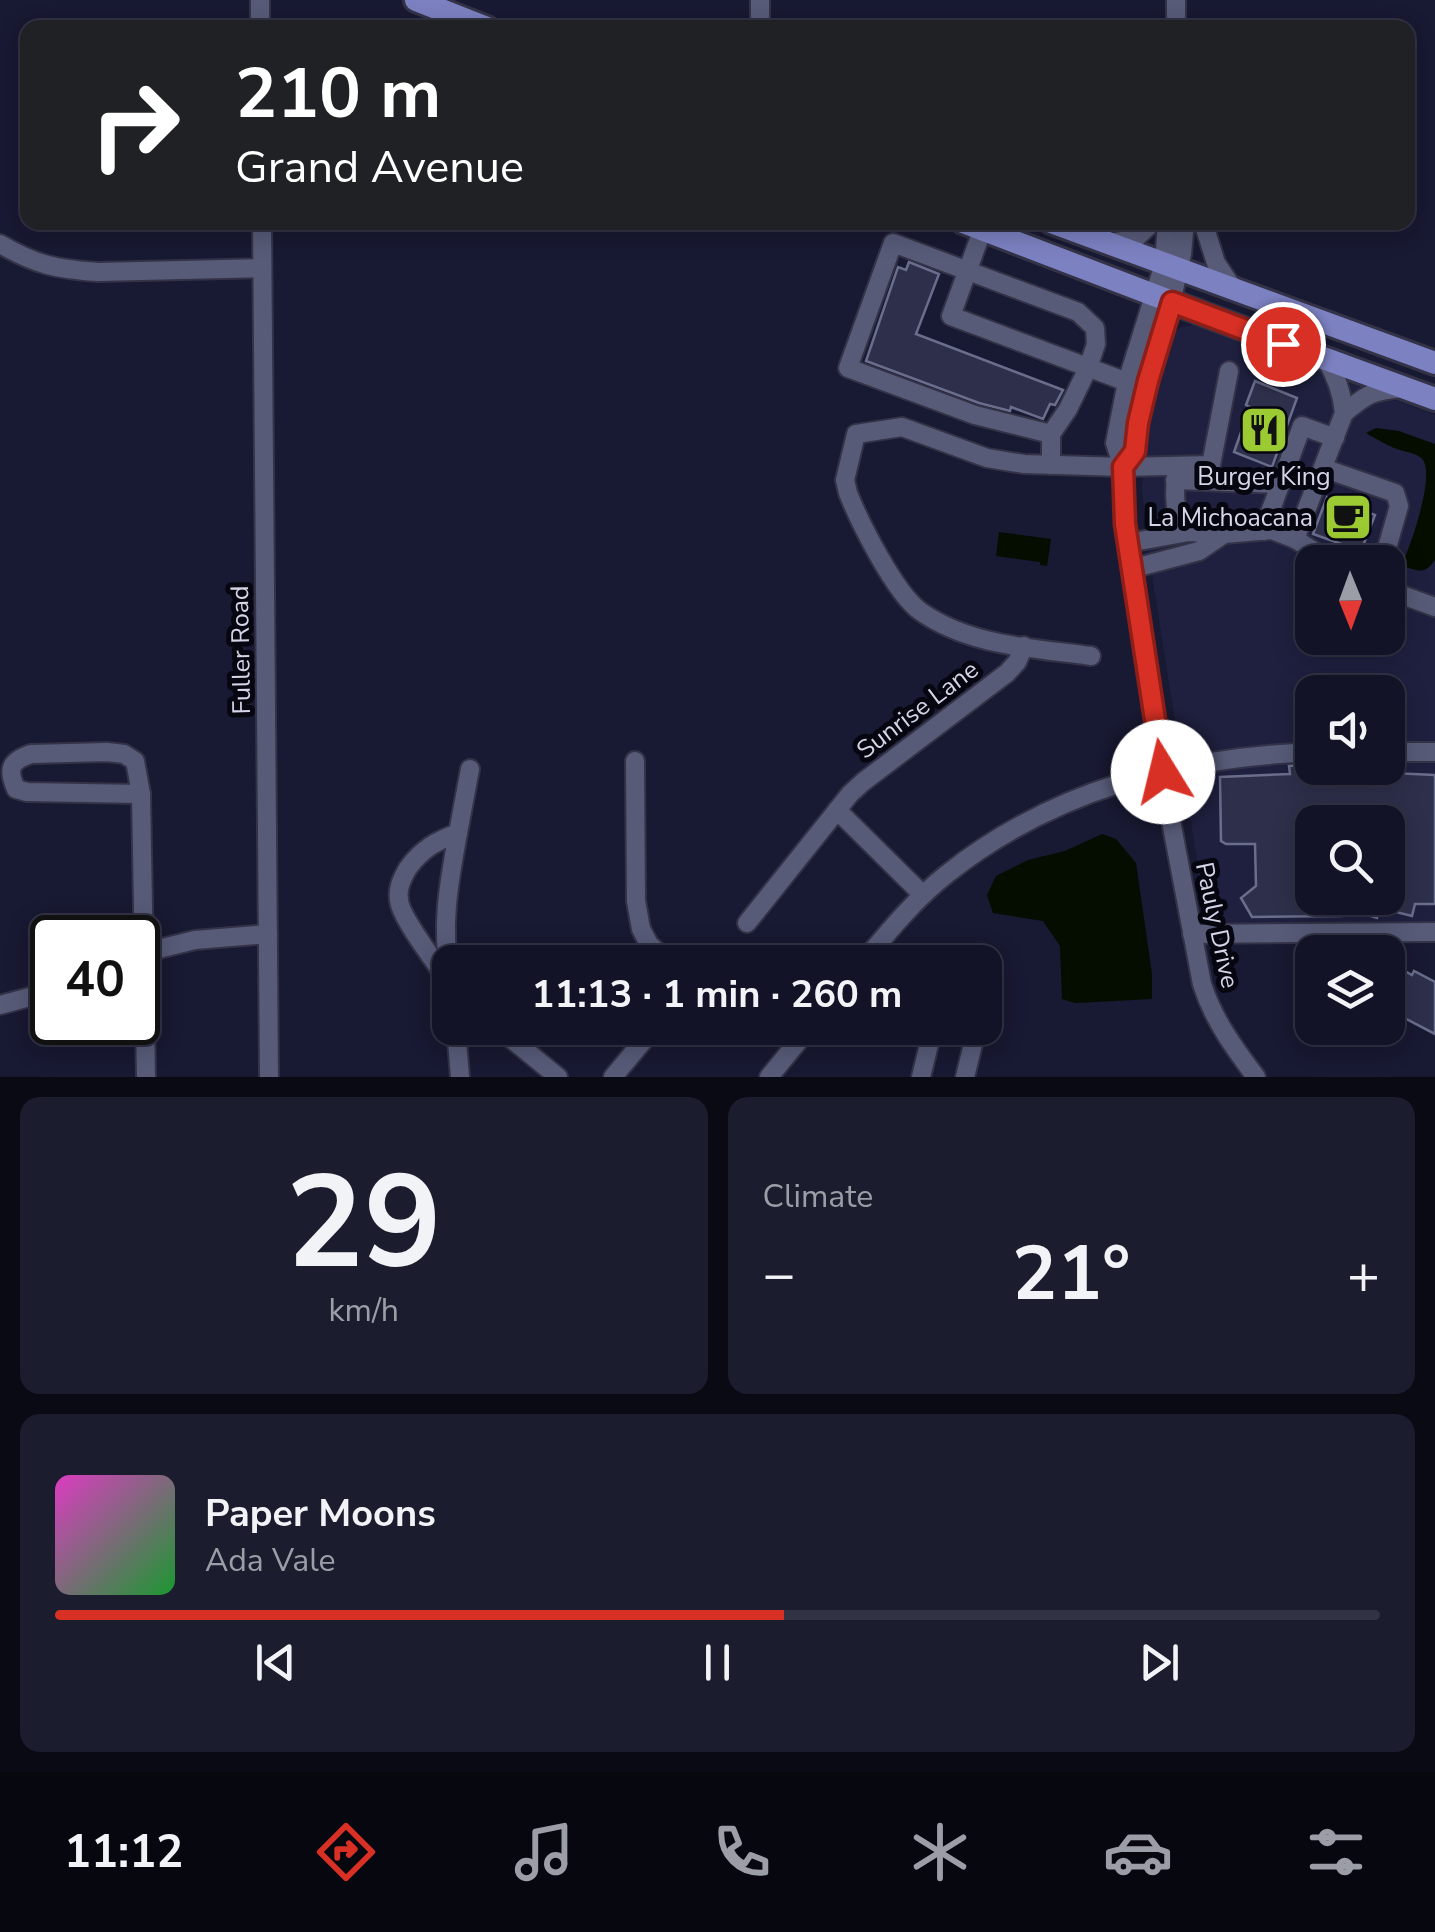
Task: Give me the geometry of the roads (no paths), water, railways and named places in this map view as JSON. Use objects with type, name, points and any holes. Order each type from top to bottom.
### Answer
[{"type":"main road","points":[[416,0],[466,20]]},
{"type":"main road","points":[[982,230],[1435,399]]},
{"type":"main road","points":[[1072,230],[1435,363]]},
{"type":"street","name":"Fuller Road","points":[[262,230],[270,1077]]},
{"type":"street","points":[[972,230],[967,272],[951,316],[1126,382]]},
{"type":"street","points":[[1107,243],[1135,239],[1145,230]]},
{"type":"street","points":[[1168,230],[1172,267]]},
{"type":"street","points":[[1123,467],[1135,451],[1163,299],[1172,267],[1185,242],[1185,230]]},
{"type":"street","points":[[1206,230],[1216,263],[1234,290]]},
{"type":"street","points":[[0,244],[26,259],[74,270],[262,268]]},
{"type":"street","points":[[1050,465],[1051,434],[1088,368],[1096,344],[1094,328],[1078,312],[893,244],[848,368],[975,415],[1051,434]]},
{"type":"street","name":"Pauly Drive","points":[[1163,299],[1126,382],[1115,443],[1123,467],[1128,543],[1192,934],[1207,1001],[1227,1038],[1256,1077]]},
{"type":"street","points":[[1295,539],[1344,413],[1343,396],[1326,360]]},
{"type":"street","points":[[1176,480],[1211,466],[1229,371]]},
{"type":"street","points":[[1344,413],[1376,391],[1403,388]]},
{"type":"street","points":[[1263,531],[1302,426],[1334,438]]},
{"type":"street","points":[[1090,656],[968,635],[921,612],[885,564],[848,493],[845,480],[856,434],[902,427],[987,458],[1024,464],[1123,467],[1176,480],[1280,484]]},
{"type":"street","points":[[1323,468],[1395,494],[1400,506],[1388,545]]},
{"type":"street","points":[[1176,480],[1178,533]]},
{"type":"street","points":[[1128,543],[1178,533],[1272,530],[1304,545]]},
{"type":"street","points":[[1132,569],[1199,552],[1224,534]]},
{"type":"street","points":[[1405,596],[1435,607]]},
{"type":"street","name":"Sunrise Lane","points":[[747,922],[863,782],[1007,673],[1024,646]]},
{"type":"street","points":[[140,915],[141,794],[135,761],[124,754],[107,752],[30,754],[19,758],[10,776],[16,788],[27,792],[141,794]]},
{"type":"street","points":[[1405,752],[1435,752]]},
{"type":"street","points":[[877,945],[946,875],[986,846],[1052,808],[1125,781],[1185,765],[1295,754]]},
{"type":"street","points":[[635,761],[636,900],[641,930],[650,945]]},
{"type":"street","points":[[448,945],[447,908],[470,769]]},
{"type":"street","points":[[838,810],[923,895]]},
{"type":"street","points":[[432,957],[399,904],[400,880],[432,843],[458,833]]},
{"type":"street","points":[[1192,934],[1435,932]]},
{"type":"street","points":[[160,948],[196,940],[268,934]]},
{"type":"street","points":[[0,1004],[30,996]]},
{"type":"street","points":[[144,1045],[146,1077]]},
{"type":"street","points":[[457,1045],[460,1077]]},
{"type":"street","points":[[519,1045],[558,1077]]},
{"type":"street","points":[[613,1077],[640,1045]]},
{"type":"street","points":[[769,1077],[796,1045]]},
{"type":"street","points":[[920,1077],[928,1045]]},
{"type":"street","points":[[965,1077],[973,1045]]},
{"type":"place","name":"Burger King","points":[[1264,430]]},
{"type":"place","name":"La Michoacana","points":[[1348,517]]}]
